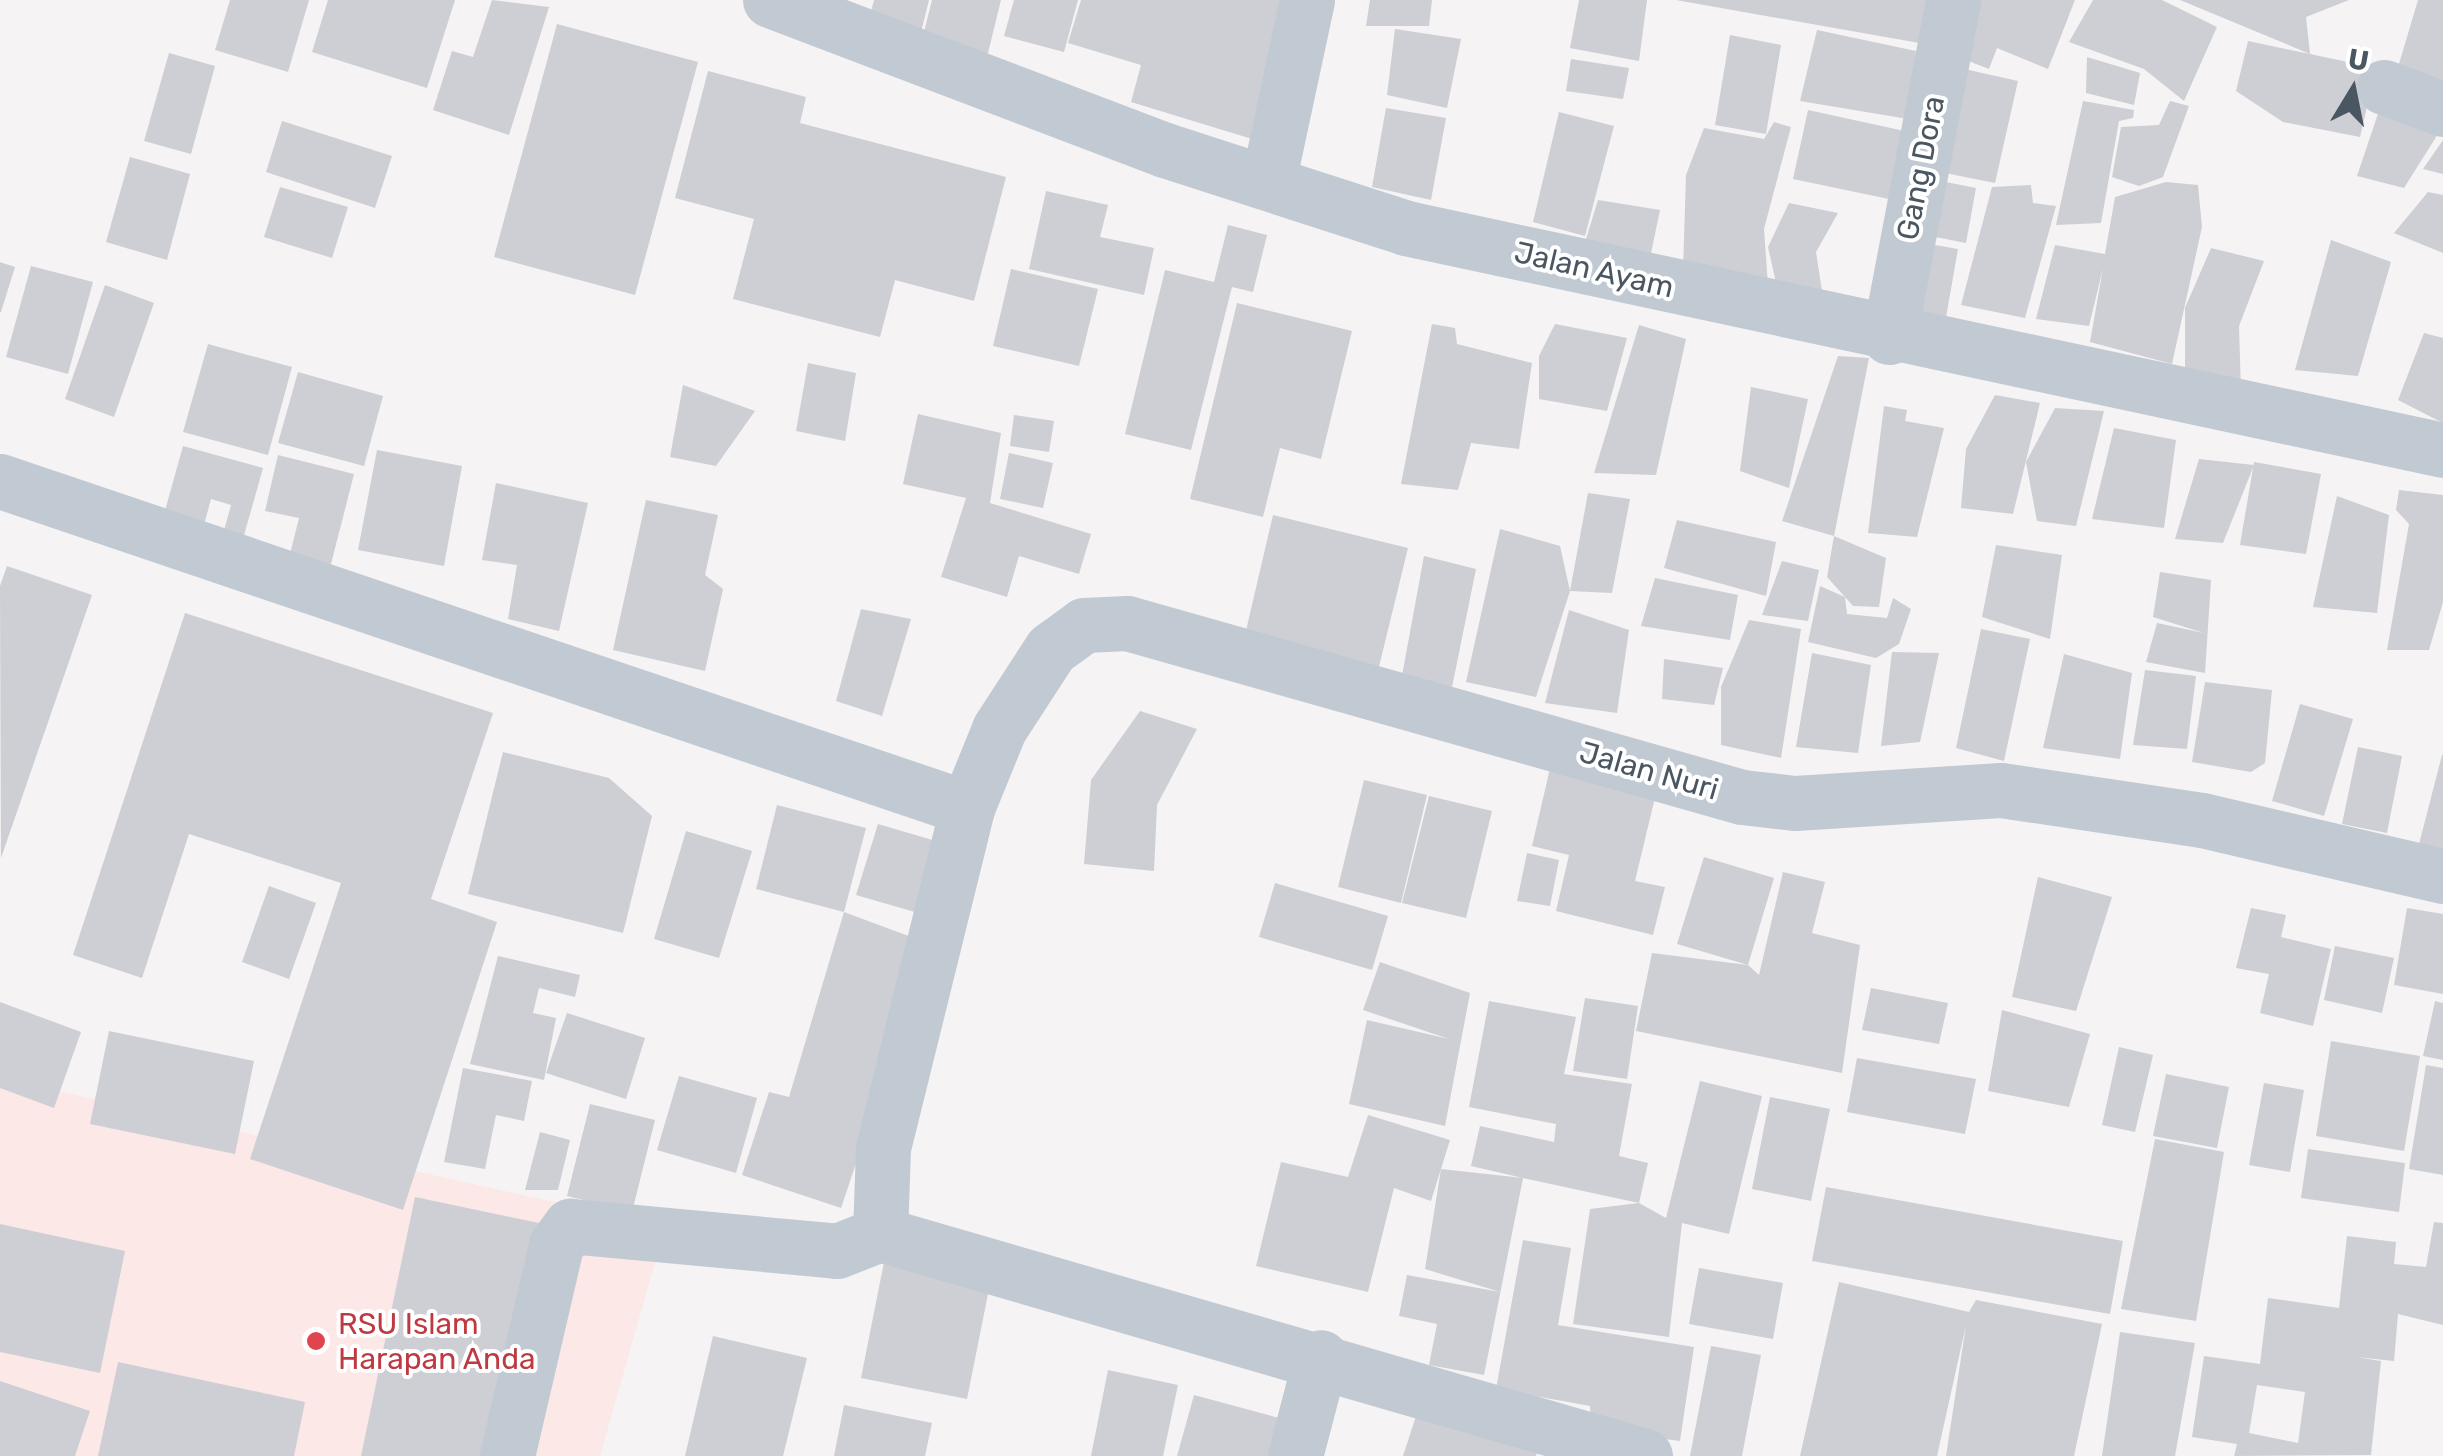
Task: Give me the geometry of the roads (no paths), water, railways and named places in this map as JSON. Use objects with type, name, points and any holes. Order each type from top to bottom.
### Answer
[{"type":"street","name":"Jalan Ayam","points":[[770,0],[1268,182],[1406,228],[1890,337],[2443,450]]},
{"type":"street","points":[[1268,182],[1307,0]]},
{"type":"street","name":"Gang Dora","points":[[1890,337],[1954,0]]},
{"type":"street","points":[[2384,86],[2443,109]]},
{"type":"street","points":[[0,481],[967,808]]},
{"type":"street","name":"Jalan Nuri","points":[[880,1234],[883,1148],[967,808],[999,730],[1051,649],[1084,625],[1127,623],[1742,797],[1810,803],[2001,790],[2202,820],[2443,876]]},
{"type":"street","points":[[506,1456],[556,1245],[570,1226],[837,1252],[880,1234],[1320,1357],[1646,1456]]},
{"type":"street","points":[[1294,1456],[1320,1357]]},
{"type":"place","name":"RSU Islam Harapan Anda","points":[[316,1341]]}]
